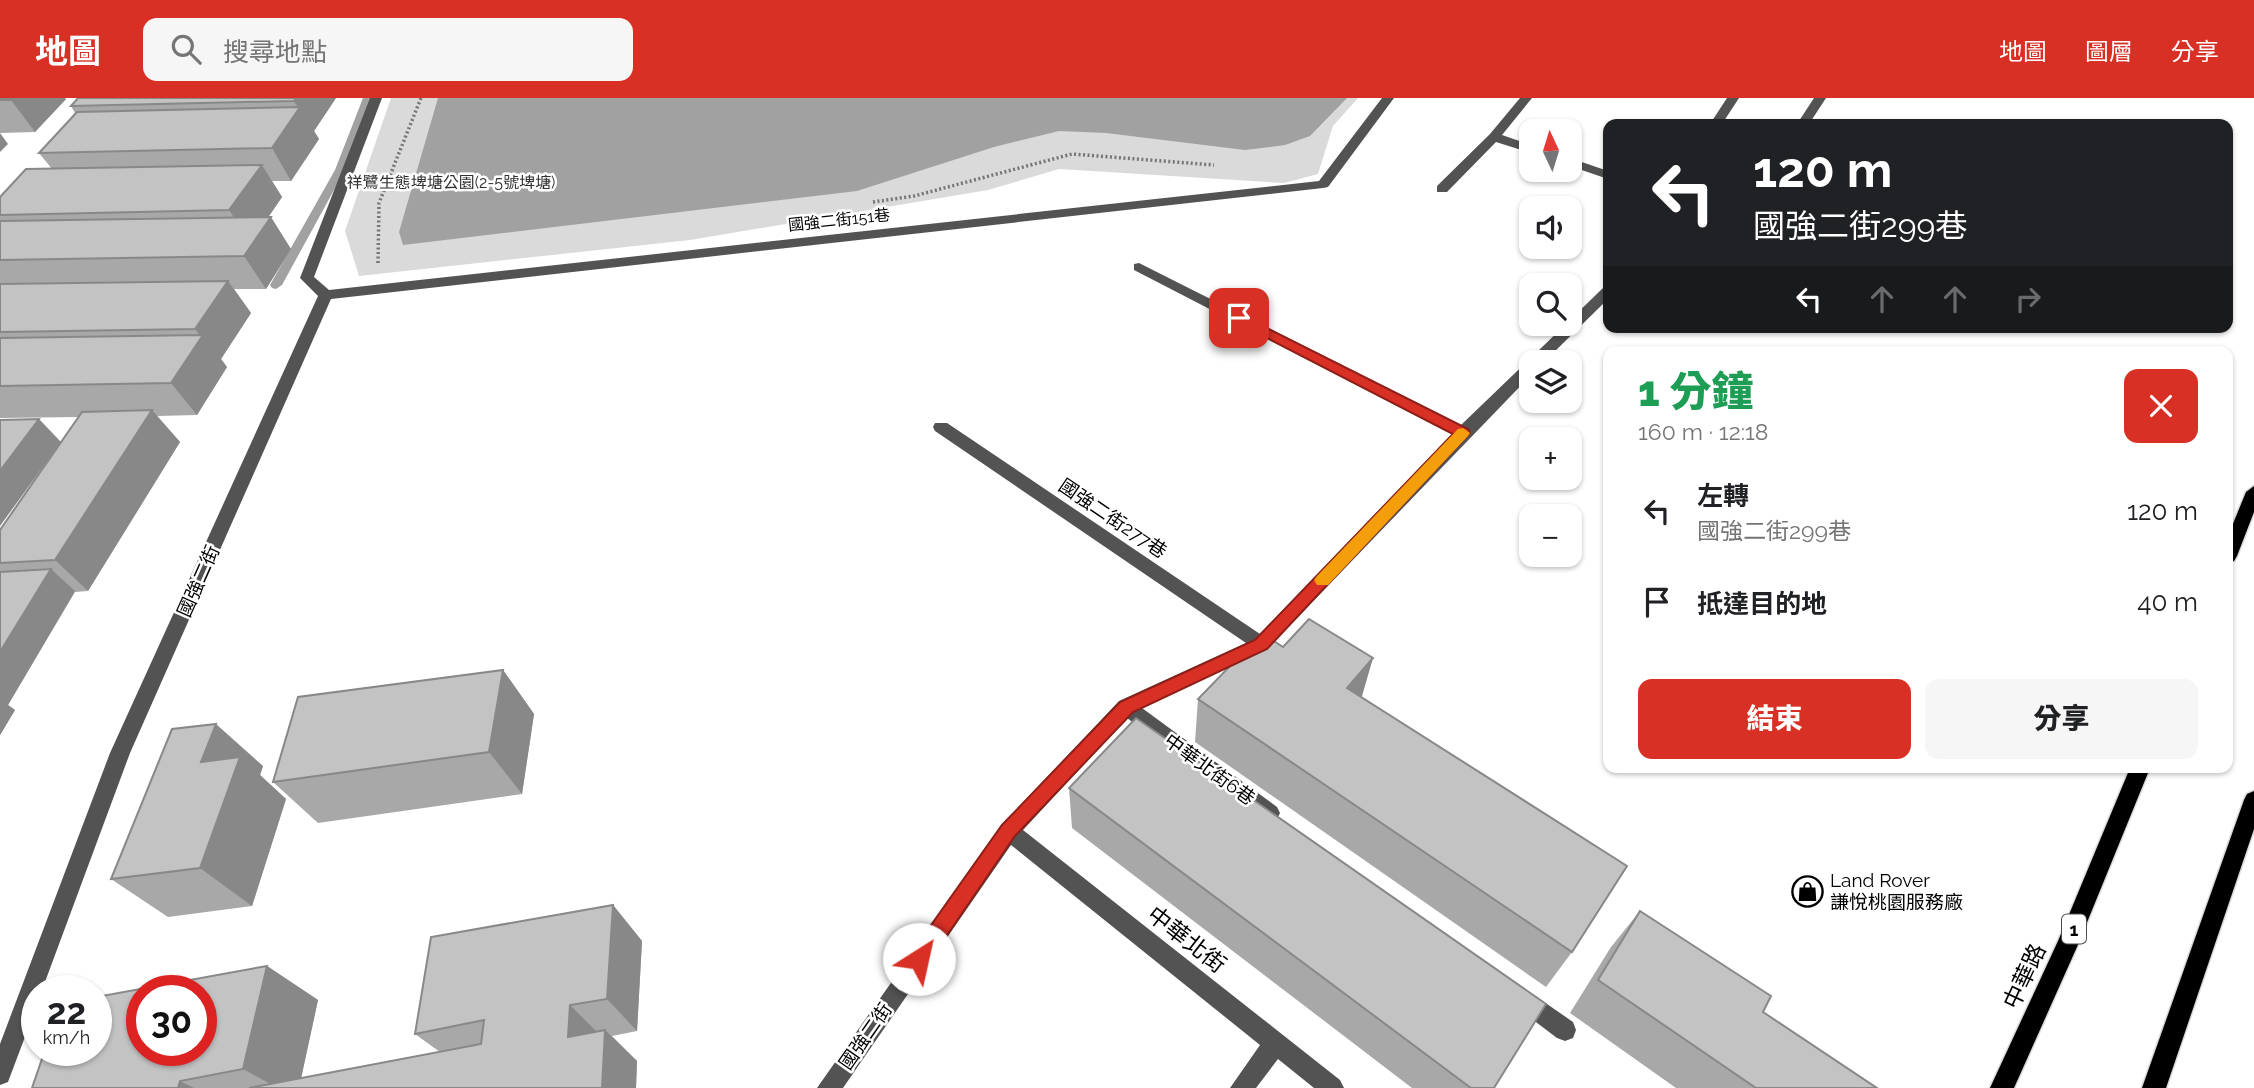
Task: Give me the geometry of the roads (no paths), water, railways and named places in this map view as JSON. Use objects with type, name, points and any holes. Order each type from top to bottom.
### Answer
[{"type":"main road","points":[[2233,544],[2254,492]]},
{"type":"main road","name":"中華路","points":[[2002,1088],[2066,947],[2138,773]]},
{"type":"main road","points":[[2154,1088],[2254,800]]},
{"type":"street","points":[[326,295],[307,278],[376,98]]},
{"type":"street","name":"國強二街151巷","points":[[326,295],[1323,184],[1388,98]]},
{"type":"street","points":[[1442,189],[1494,137],[1526,98]]},
{"type":"street","points":[[1719,119],[1733,98]]},
{"type":"street","points":[[1806,119],[1820,98]]},
{"type":"street","points":[[1494,137],[1519,145]]},
{"type":"street","points":[[1582,166],[1603,173]]},
{"type":"street","points":[[1139,267],[1463,433]]},
{"type":"street","name":"國強二街","points":[[0,1074],[120,753],[326,295]]},
{"type":"street","points":[[1547,350],[1603,296]]},
{"type":"street","name":"國強二街","points":[[829,1088],[1009,831],[1126,707],[1261,644],[1519,378]]},
{"type":"street","name":"國強二街277巷","points":[[942,427],[1261,644]]},
{"type":"street","name":"中華北街6巷","points":[[1126,707],[1284,823]]},
{"type":"street","name":"中華北街","points":[[1009,831],[1332,1088]]},
{"type":"street","points":[[1509,988],[1565,1030]]},
{"type":"street","points":[[1242,1088],[1276,1043]]},
{"type":"waterway","points":[[276,285],[340,170],[368,98]]},
{"type":"place","name":"Land Rover 謙悅桃園服務廠","points":[[1807,891]]},
{"type":"park label","name":"祥鷺生態埤塘公園(2-5號埤塘)","points":[[451,182]]}]
